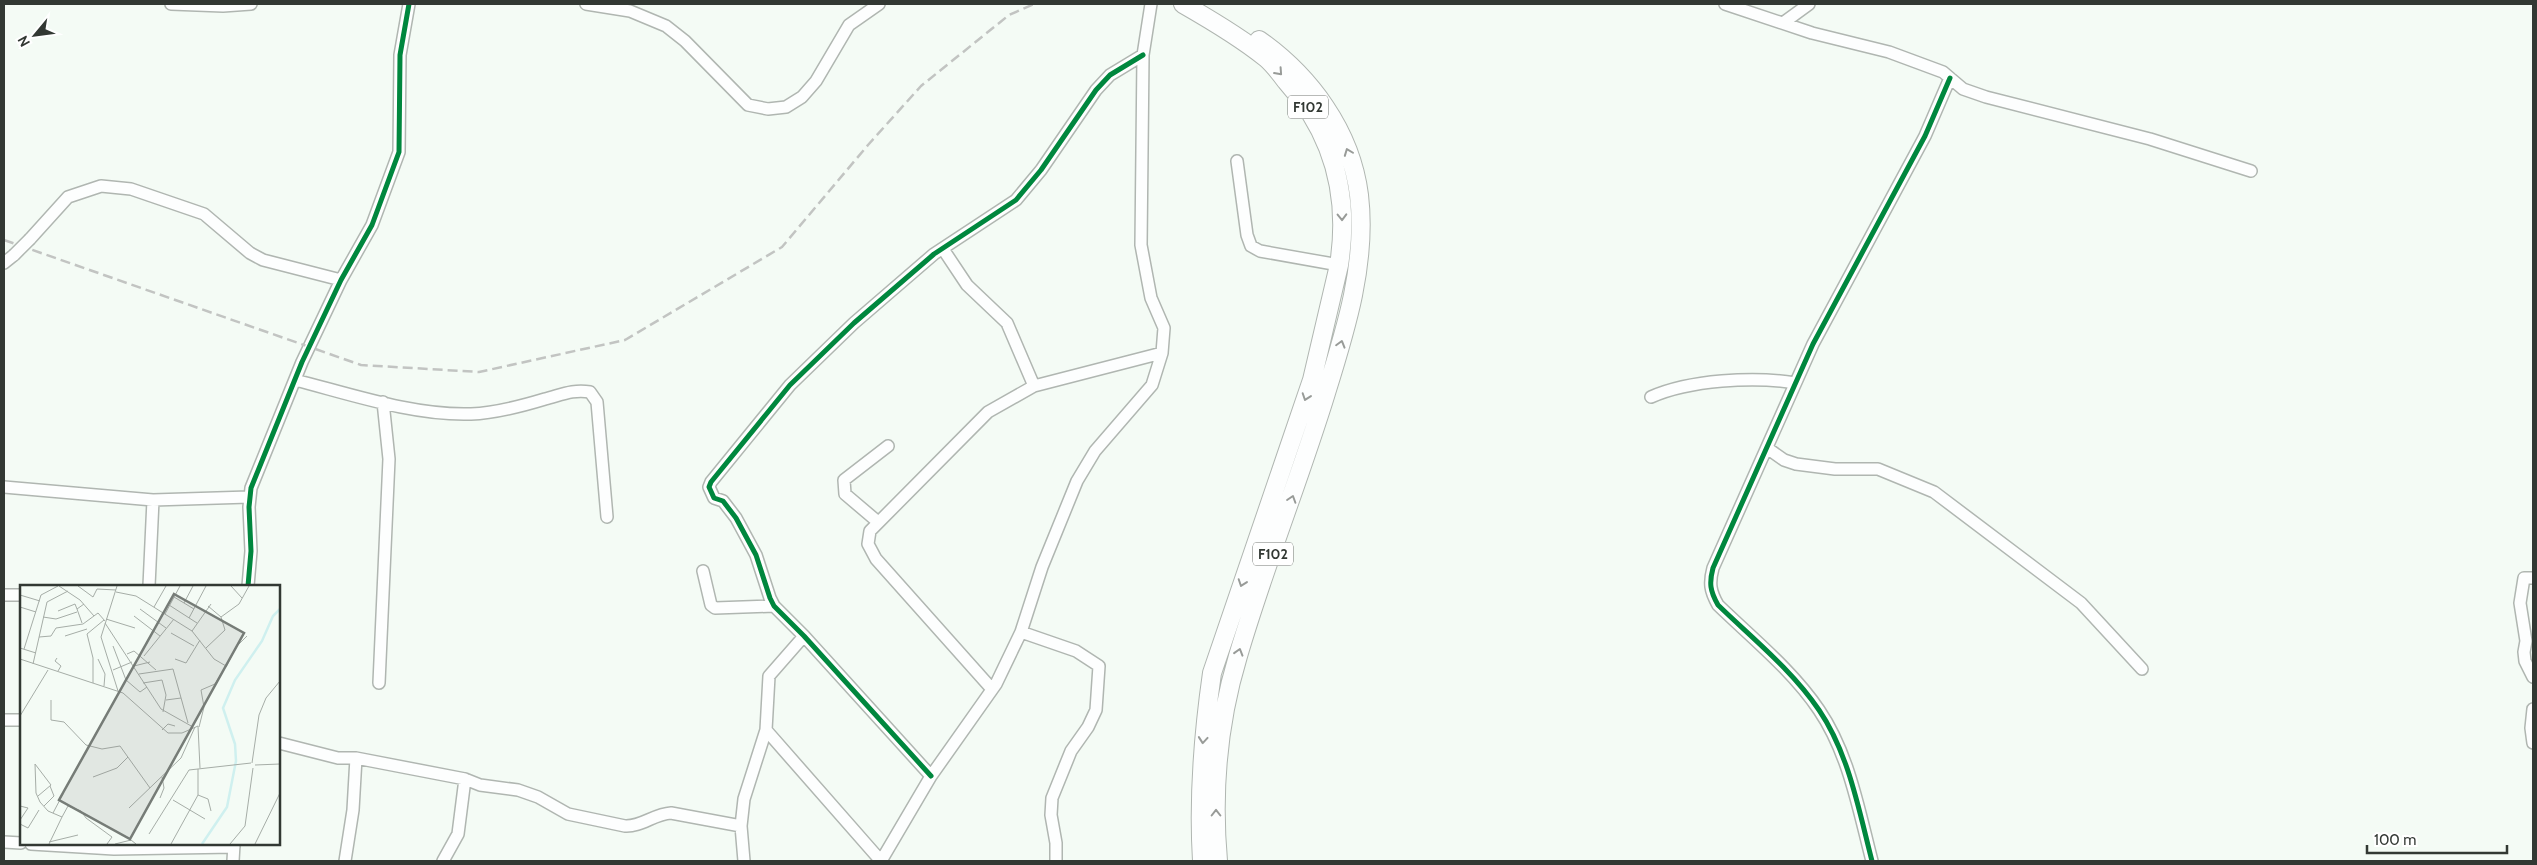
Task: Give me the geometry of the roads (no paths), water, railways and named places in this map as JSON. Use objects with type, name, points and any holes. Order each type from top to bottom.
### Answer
[{"type":"main road","name":"F102","points":[[1183,4],[1218,24],[1267,59],[1313,113],[1329,147],[1341,194],[1341,256],[1312,380],[1212,673],[1204,724],[1200,790],[1202,861]]},
{"type":"main road","name":"F102","points":[[1205,4],[1281,55],[1325,105],[1344,141],[1353,166],[1359,193],[1361,252],[1340,347],[1288,511],[1237,658],[1219,748],[1216,839],[1218,861]]},
{"type":"main road","points":[[1341,256],[1361,252]]},
{"type":"street","points":[[171,4],[223,6],[251,4]]},
{"type":"street","points":[[248,585],[251,551],[250,497],[256,474],[295,380],[341,280],[372,225],[399,152],[400,55],[409,4]]},
{"type":"street","points":[[586,4],[630,11],[666,26],[748,105],[768,109],[786,107],[802,97],[816,81],[849,25],[869,9],[879,4]]},
{"type":"street","points":[[766,730],[881,861],[932,776],[991,688],[996,684],[1021,632],[1042,566],[1077,481],[1094,451],[1152,385],[1162,353],[1164,328],[1151,298],[1140,245],[1143,55],[1151,4]]},
{"type":"street","points":[[1725,4],[1783,23],[1889,52],[1943,72],[1963,89],[1986,97],[2150,139],[2251,171]]},
{"type":"street","points":[[1783,23],[1809,4]]},
{"type":"street","points":[[932,776],[804,636],[774,606],[756,555],[736,518],[722,501],[714,498],[710,493],[711,482],[790,385],[888,292],[943,249],[1016,200],[1041,170],[1096,90],[1110,75],[1143,55]]},
{"type":"street","points":[[1872,861],[1847,771],[1834,735],[1805,692],[1718,605],[1712,594],[1710,583],[1713,568],[1795,383],[1833,306],[1925,136],[1950,78]]},
{"type":"street","points":[[1237,161],[1247,235],[1251,246],[1260,251],[1341,256]]},
{"type":"street","points":[[4,263],[14,255],[68,197],[101,186],[131,189],[204,214],[250,253],[263,260],[341,280]]},
{"type":"street","points":[[943,249],[967,284],[1007,324],[1034,386]]},
{"type":"street","points":[[991,688],[876,559],[868,544],[870,531],[988,412],[1034,386],[1162,353]]},
{"type":"street","points":[[1650,397],[1721,382],[1774,379],[1795,383]]},
{"type":"street","points":[[295,380],[383,402],[440,412],[471,414],[509,408],[572,391],[590,392],[598,402],[607,517]]},
{"type":"street","points":[[379,683],[389,476],[383,402]]},
{"type":"street","points":[[878,522],[845,494],[843,487],[844,480],[888,446]]},
{"type":"street","points":[[1767,448],[1784,460],[1796,464],[1835,469],[1878,470],[1934,492],[2081,603],[2142,670]]},
{"type":"street","points":[[4,487],[153,500],[250,497]]},
{"type":"street","points":[[149,585],[153,500]]},
{"type":"street","points":[[703,571],[711,606],[715,608],[774,606]]},
{"type":"street","points":[[2533,578],[2524,578],[2520,603],[2526,641],[2526,661],[2533,676]]},
{"type":"street","points":[[4,595],[20,595]]},
{"type":"street","points":[[1021,632],[1076,651],[1099,666],[1096,710],[1088,727],[1071,752],[1052,798],[1051,815],[1056,843],[1056,861]]},
{"type":"street","points":[[744,861],[741,826],[744,799],[766,730],[769,676],[804,636]]},
{"type":"street","points":[[2533,709],[2531,728],[2533,744]]},
{"type":"street","points":[[4,720],[20,720]]},
{"type":"street","points":[[280,743],[338,758],[356,758],[464,779],[480,785],[518,790],[538,796],[568,814],[625,826],[632,827],[660,814],[671,814],[741,826]]},
{"type":"street","points":[[346,861],[353,810],[356,758]]},
{"type":"street","points":[[443,861],[458,834],[464,779]]},
{"type":"street","points":[[4,842],[20,843]]},
{"type":"street","points":[[82,845],[234,845],[233,861]]},
{"type":"railway","points":[[4,240],[361,365],[479,372],[625,340],[782,247],[868,145],[921,86],[1009,15],[1034,4]]}]
